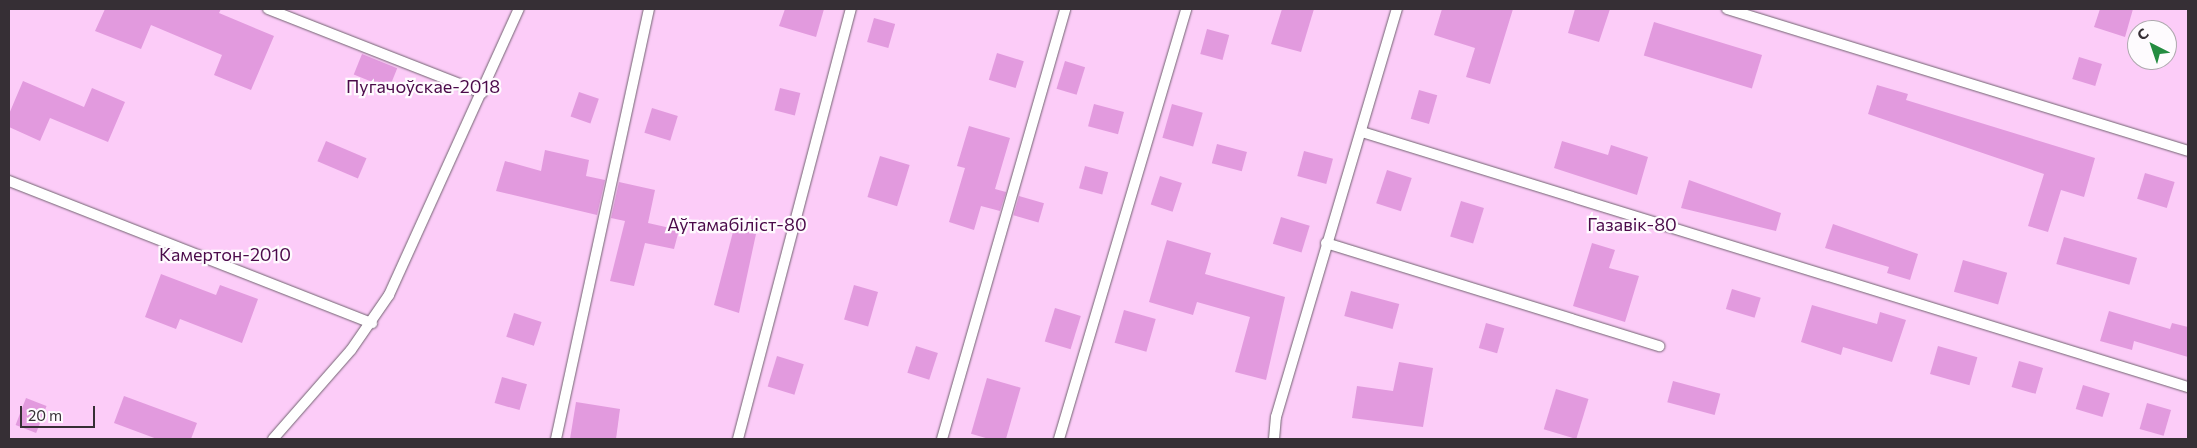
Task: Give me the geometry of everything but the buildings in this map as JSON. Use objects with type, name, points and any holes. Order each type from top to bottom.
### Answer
[{"type":"lane","points":[[268,9],[482,93]]},
{"type":"lane","points":[[273,439],[372,323],[404,269],[520,9]]},
{"type":"lane","points":[[556,439],[649,9]]},
{"type":"lane","points":[[738,439],[851,9]]},
{"type":"lane","points":[[942,439],[1065,9]]},
{"type":"lane","points":[[1060,439],[1186,9]]},
{"type":"lane","points":[[1274,439],[1276,417],[1326,243],[1362,132],[1397,9]]},
{"type":"lane","points":[[1727,9],[2188,151]]},
{"type":"lane","points":[[1362,132],[2188,387]]},
{"type":"lane","points":[[9,181],[372,323]]},
{"type":"lane","points":[[1326,243],[1659,346]]},
{"type":"green space","points":[[9,9],[2188,9],[2188,439],[9,439]]},
{"type":"park label","name":"Пугачоўскае-2018","points":[[423,86]]},
{"type":"park label","name":"Аўтамабіліст-80","points":[[737,224]]},
{"type":"park label","name":"Газавік-80","points":[[1632,224]]},
{"type":"park label","name":"Камертон-2010","points":[[225,254]]}]
